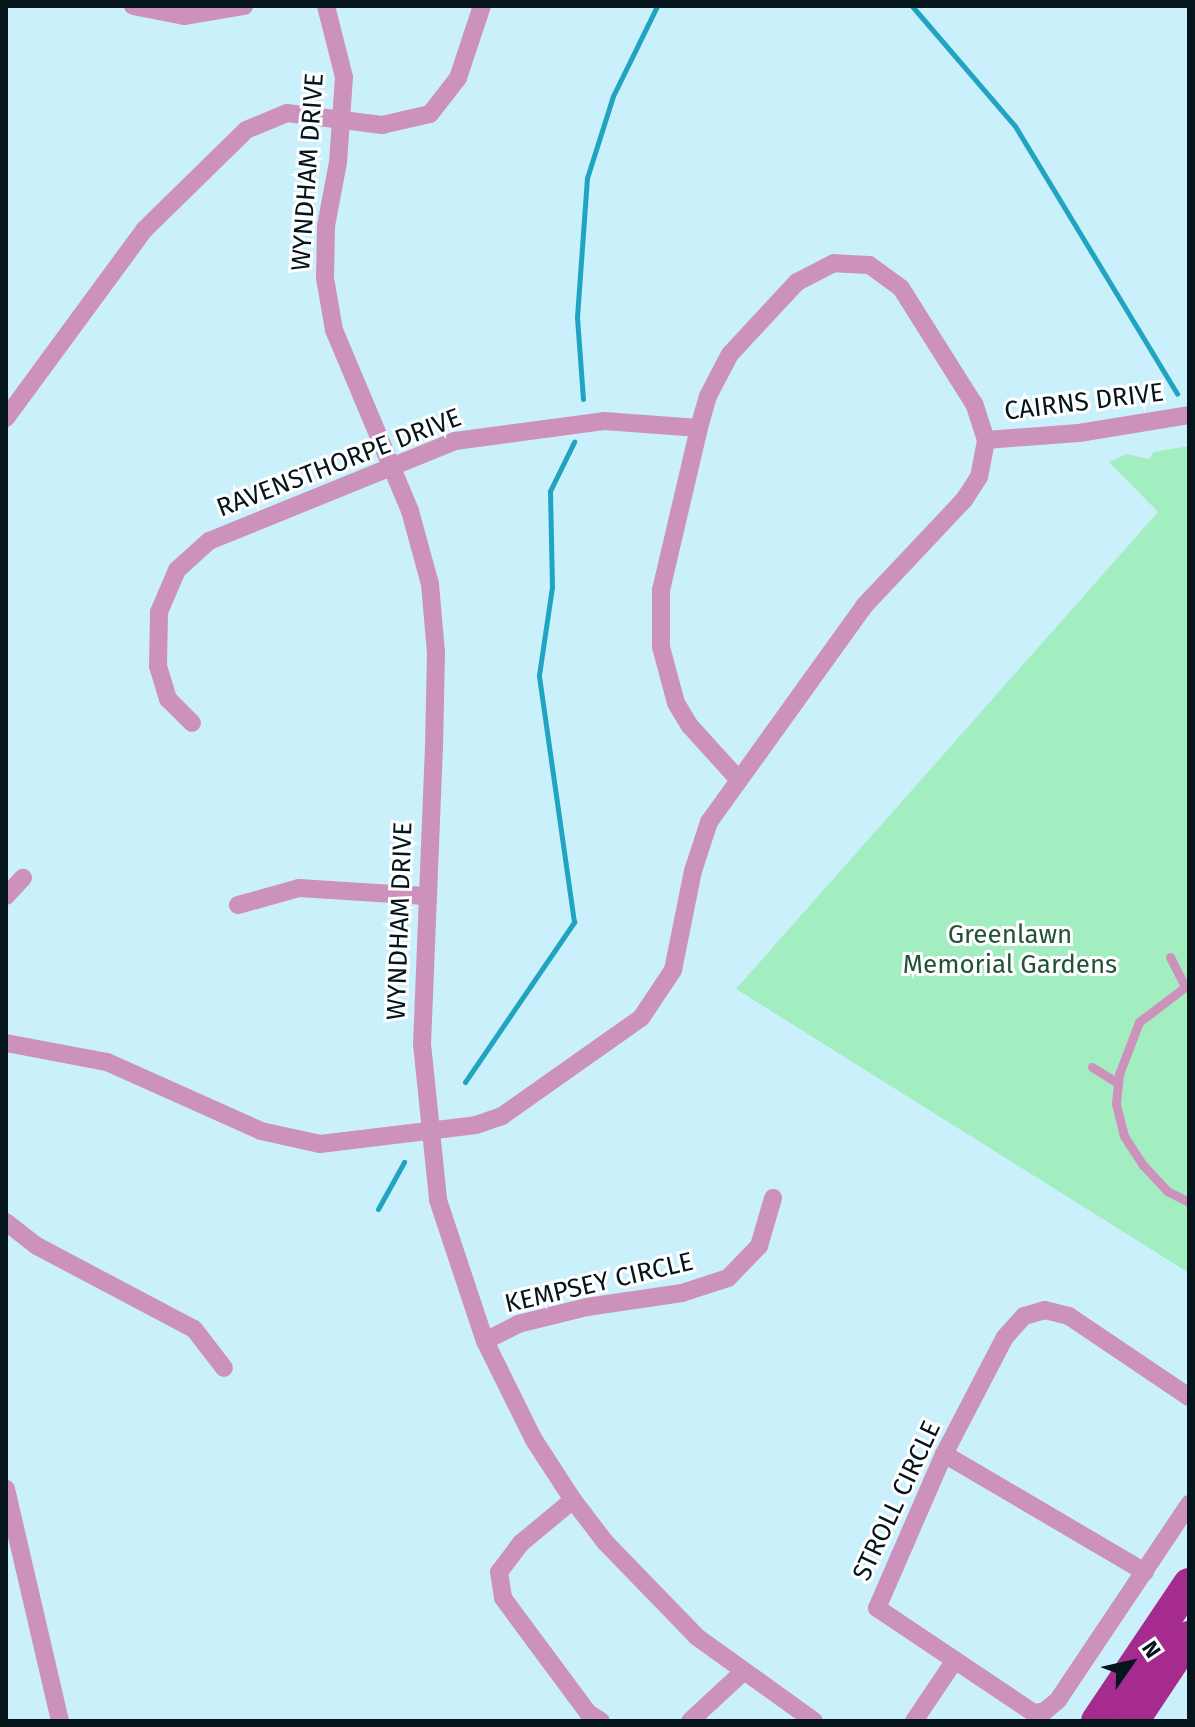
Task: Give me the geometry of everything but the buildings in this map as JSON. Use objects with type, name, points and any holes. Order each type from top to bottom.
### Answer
[{"type":"highway","points":[[1097,1721],[1187,1590]]},
{"type":"highway","points":[[1133,1721],[1189,1637]]},
{"type":"street","points":[[133,6],[184,16],[244,6]]},
{"type":"street","name":"WYNDHAM DRIVE","points":[[326,6],[344,77],[326,226],[325,278],[334,330],[388,466],[410,511],[430,584],[436,652],[422,1044],[428,1129],[438,1200],[485,1341],[534,1440],[573,1500],[605,1542],[697,1637],[814,1721]]},
{"type":"street","points":[[6,418],[144,230],[246,130],[287,113],[382,125],[430,114],[458,78],[482,6]]},
{"type":"street","points":[[6,1043],[107,1062],[289,1140],[350,1141],[476,1125],[514,1110],[653,1003],[680,947],[700,845],[738,779],[864,606],[964,500],[979,477],[986,440],[974,404],[901,288],[869,265],[850,262],[819,268],[759,320],[717,373],[699,428],[661,590],[661,647],[676,703],[690,726],[738,779]]},
{"type":"street","name":"CAIRNS DRIVE","points":[[986,440],[1079,433],[1189,415]]},
{"type":"street","name":"RAVENSTHORPE DRIVE","points":[[192,723],[168,699],[158,666],[159,612],[177,570],[209,541],[455,441],[527,427],[604,421],[699,428]]},
{"type":"street","points":[[6,896],[23,878]]},
{"type":"street","points":[[238,905],[299,888],[425,896]]},
{"type":"street","name":"KEMPSEY CIRCLE","points":[[485,1341],[518,1324],[682,1293],[728,1278],[759,1246],[773,1198]]},
{"type":"street","points":[[6,1222],[37,1246],[194,1329],[224,1368]]},
{"type":"street","name":"STROLL CIRCLE","points":[[1189,1397],[1069,1316],[1045,1310],[1024,1316],[1005,1337],[944,1454],[877,1608],[1034,1713],[1045,1711],[1058,1700],[1189,1504]]},
{"type":"street","points":[[944,1454],[1145,1572]]},
{"type":"street","points":[[6,1489],[60,1721]]},
{"type":"street","points":[[573,1500],[521,1543],[499,1572],[503,1598],[588,1713],[601,1721]]},
{"type":"street","points":[[914,1721],[955,1660]]},
{"type":"street","points":[[690,1721],[743,1672]]},
{"type":"lane","points":[[1170,957],[1187,985],[1139,1022],[1118,1083],[1116,1104],[1124,1136],[1167,1191],[1189,1202]]},
{"type":"lane","points":[[1092,1067],[1118,1083]]},
{"type":"green space","name":"Greenlawn Memorial Gardens","points":[[1189,446],[1189,1273],[736,989],[1158,512],[1109,462],[1126,454],[1149,459],[1154,452]]},
{"type":"waterway","points":[[583,399],[577,317],[587,178],[613,96],[657,6]]},
{"type":"waterway","points":[[912,6],[1015,126],[1177,394]]},
{"type":"waterway","points":[[465,1082],[574,922],[539,675],[552,587],[550,491],[574,442]]},
{"type":"waterway","points":[[378,1209],[404,1162]]}]
